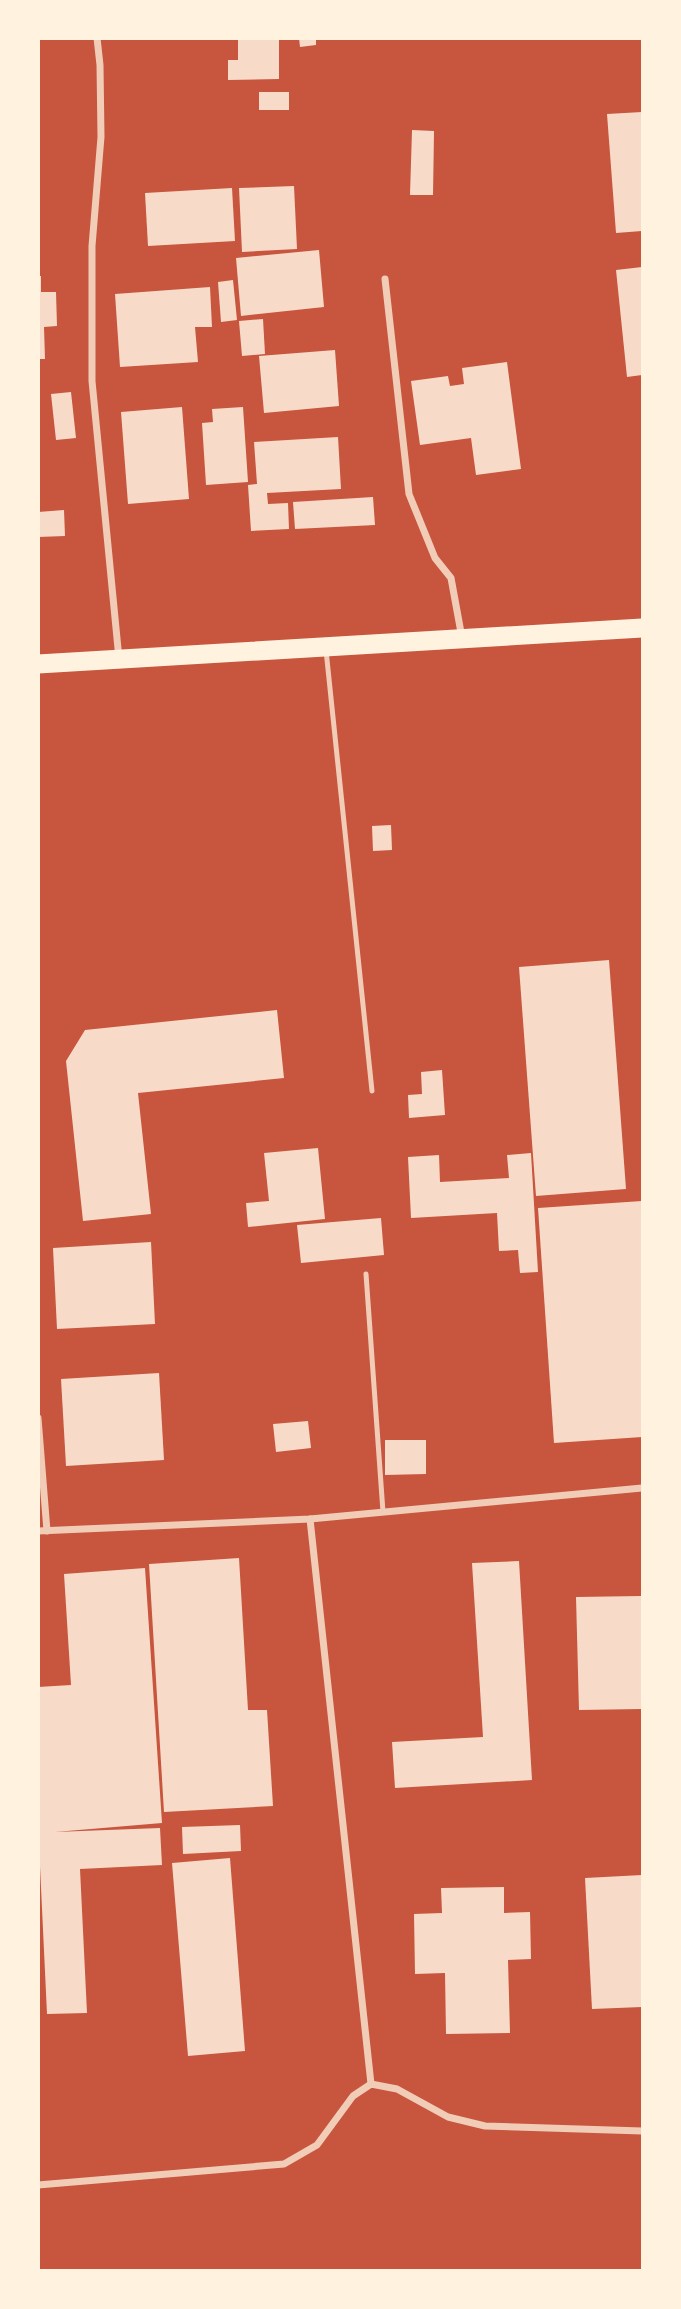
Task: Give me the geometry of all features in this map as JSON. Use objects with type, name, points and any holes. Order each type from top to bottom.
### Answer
[{"type":"highway","points":[[38,664],[642,628]]},
{"type":"street","points":[[97,38],[101,137],[92,246],[92,381],[119,659]]},
{"type":"street","points":[[386,279],[410,494],[435,558],[451,578],[462,639]]},
{"type":"street","points":[[38,1418],[43,1531],[310,1519],[642,1488]]},
{"type":"street","points":[[310,1519],[371,2084]]},
{"type":"street","points":[[38,2185],[284,2164],[317,2145],[353,2096],[371,2084],[397,2089],[448,2117],[485,2126],[642,2131]]},
{"type":"lane","points":[[326,647],[372,1091]]},
{"type":"lane","points":[[366,1274],[383,1512]]},
{"type":"building","points":[[238,38],[279,38],[279,79],[228,80],[228,60],[238,60]]},
{"type":"building","points":[[299,38],[316,38],[316,45],[300,47]]},
{"type":"building","points":[[259,92],[289,92],[289,110],[259,110]]},
{"type":"building","points":[[642,112],[642,231],[616,233],[607,114]]},
{"type":"building","points":[[412,130],[434,131],[433,195],[410,195]]},
{"type":"building","points":[[294,186],[297,249],[242,252],[239,188]]},
{"type":"building","points":[[232,188],[235,241],[148,246],[145,193]]},
{"type":"building","points":[[319,250],[324,307],[241,316],[236,258]]},
{"type":"building","points":[[642,267],[642,375],[627,377],[616,270]]},
{"type":"building","points":[[38,276],[41,276],[41,292],[56,292],[57,326],[44,327],[45,359],[38,359]]},
{"type":"building","points":[[233,280],[237,320],[221,322],[218,282]]},
{"type":"building","points":[[210,287],[212,327],[195,327],[198,362],[120,367],[115,294]]},
{"type":"building","points":[[263,319],[265,354],[242,356],[239,321]]},
{"type":"building","points":[[335,350],[339,406],[264,413],[259,356]]},
{"type":"building","points":[[507,362],[521,469],[476,475],[471,438],[420,445],[411,381],[448,376],[450,386],[464,384],[462,368]]},
{"type":"building","points":[[71,392],[76,438],[56,440],[51,394]]},
{"type":"building","points":[[182,407],[189,499],[128,504],[121,412]]},
{"type":"building","points":[[243,407],[248,482],[206,485],[202,423],[213,422],[212,409]]},
{"type":"building","points":[[338,437],[341,489],[267,493],[268,504],[288,503],[289,529],[251,531],[248,485],[257,484],[254,442]]},
{"type":"building","points":[[373,497],[375,525],[295,529],[293,502]]},
{"type":"building","points":[[64,510],[65,536],[38,537],[38,512]]},
{"type":"building","points":[[391,825],[392,850],[373,851],[372,826]]},
{"type":"building","points":[[609,960],[626,1189],[536,1196],[519,967]]},
{"type":"building","points":[[277,1010],[284,1078],[138,1093],[151,1214],[83,1221],[66,1061],[85,1030]]},
{"type":"building","points":[[442,1070],[445,1115],[409,1118],[408,1095],[422,1094],[421,1072]]},
{"type":"building","points":[[318,1148],[325,1219],[248,1227],[246,1203],[269,1201],[264,1153]]},
{"type":"building","points":[[531,1153],[538,1272],[520,1273],[518,1250],[499,1251],[497,1213],[411,1218],[408,1157],[439,1155],[440,1182],[509,1178],[507,1155]]},
{"type":"building","points":[[642,1201],[642,1437],[554,1443],[538,1208]]},
{"type":"building","points":[[381,1218],[384,1255],[301,1263],[297,1225]]},
{"type":"building","points":[[151,1242],[155,1324],[57,1329],[53,1248]]},
{"type":"building","points":[[159,1373],[164,1460],[66,1466],[61,1379]]},
{"type":"building","points":[[308,1421],[311,1448],[276,1452],[273,1424]]},
{"type":"building","points":[[385,1440],[426,1440],[426,1474],[385,1475]]},
{"type":"building","points":[[239,1558],[248,1710],[267,1710],[273,1806],[164,1812],[149,1564]]},
{"type":"building","points":[[519,1561],[532,1780],[395,1788],[392,1742],[483,1737],[472,1563]]},
{"type":"building","points":[[145,1568],[162,1823],[55,1832],[160,1828],[162,1865],[80,1869],[87,2013],[47,2014],[38,1824],[38,1687],[71,1685],[64,1574]]},
{"type":"building","points":[[641,1596],[642,1709],[579,1710],[576,1597]]},
{"type":"building","points":[[240,1825],[241,1851],[183,1854],[182,1827]]},
{"type":"building","points":[[230,1858],[245,2051],[188,2056],[172,1863]]},
{"type":"building","points":[[642,1875],[642,2007],[592,2009],[585,1878]]},
{"type":"building","points":[[504,1887],[504,1913],[530,1912],[531,1959],[508,1960],[510,2033],[446,2034],[445,1973],[415,1974],[414,1914],[442,1913],[441,1888]]}]
